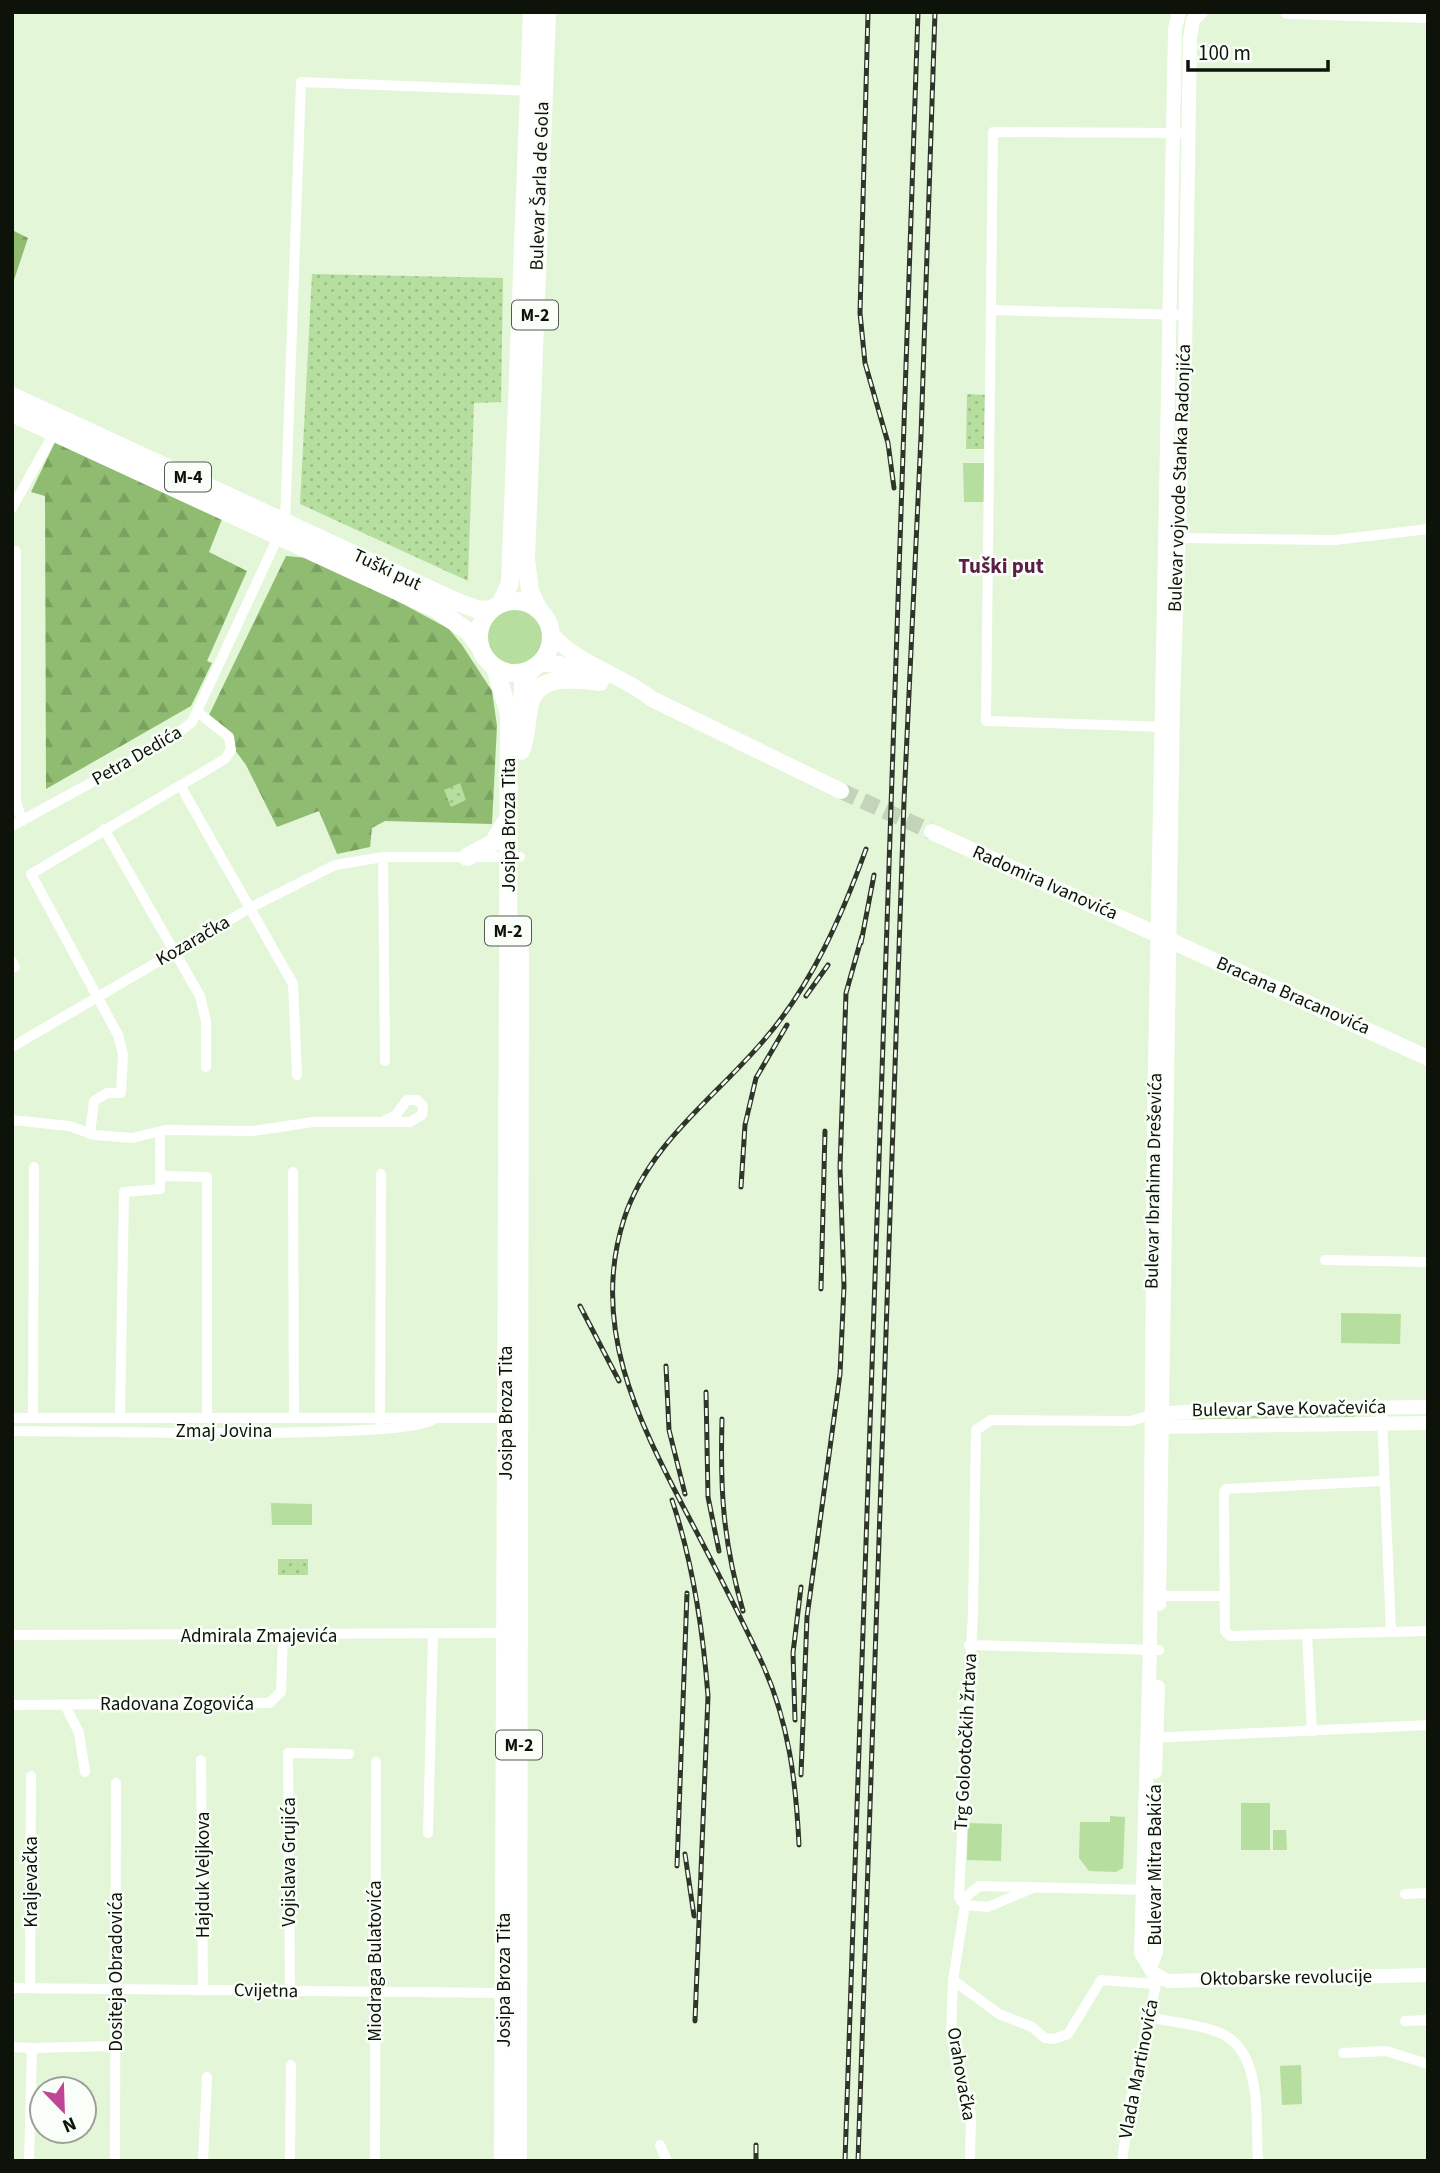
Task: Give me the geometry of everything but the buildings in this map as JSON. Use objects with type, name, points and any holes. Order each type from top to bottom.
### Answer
[{"type":"main road","name":"Bulevar Šarla de Gola","points":[[496,606],[509,586],[524,406],[536,91],[532,12]]},
{"type":"main road","name":"Bulevar Šarla de Gola","points":[[536,91],[547,12]]},
{"type":"main road","name":"M-4","points":[[12,396],[281,529]]},
{"type":"main road","name":"Bulevar Šarla de Gola","points":[[524,406],[526,567],[530,592],[538,609]]},
{"type":"main road","name":"M-4","points":[[12,414],[281,529]]},
{"type":"main road","name":"Tuški put","points":[[281,529],[374,582],[446,613],[469,632],[479,646]]},
{"type":"main road","name":"Tuški put","points":[[281,529],[479,610],[496,606]]},
{"type":"main road","points":[[496,606],[520,601],[538,609]]},
{"type":"main road","name":"M-2","points":[[495,668],[479,646],[480,626],[496,606]]},
{"type":"main road","name":"M-2","points":[[535,667],[550,646],[551,633],[538,609]]},
{"type":"main road","points":[[551,633],[581,660],[638,688],[652,699]]},
{"type":"main road","points":[[495,668],[512,674],[535,667],[560,664],[600,682],[652,699],[841,791]]},
{"type":"main road","name":"Josipa Broza Tita","points":[[503,2161],[511,1994],[514,857],[522,693],[535,667]]},
{"type":"main road","name":"Josipa Broza Tita","points":[[495,668],[505,692],[509,714],[509,817],[514,857]]},
{"type":"main road","points":[[521,751],[527,730],[530,702],[541,686],[554,679],[600,682]]},
{"type":"main road","points":[[467,857],[496,840],[509,817]]},
{"type":"main road","name":"Radomira Ivanovića","points":[[932,832],[1164,938]]},
{"type":"main road","name":"Bracana Bracanovića","points":[[1164,938],[1428,1058]]},
{"type":"main road","name":"Josipa Broza Tita","points":[[513,1418],[505,1633],[511,1994],[518,2161]]},
{"type":"street","name":"Bulevar vojvode Stanka Radonjića","points":[[1179,12],[1175,29],[1182,133]]},
{"type":"street","points":[[1287,12],[1428,16]]},
{"type":"street","name":"Bulevar vojvode Stanka Radonjića","points":[[1164,938],[1182,133],[1191,26],[1198,14]]},
{"type":"street","points":[[281,529],[301,82],[536,91]]},
{"type":"street","points":[[1167,727],[986,721],[993,132],[1182,133]]},
{"type":"street","points":[[991,310],[1178,315]]},
{"type":"street","name":"Bulevar vojvode Stanka Radonjića","points":[[1167,727],[1178,538],[1178,315]]},
{"type":"street","points":[[12,508],[54,433]]},
{"type":"street","name":"Petra Dedića","points":[[17,823],[188,727],[199,713],[281,529]]},
{"type":"street","points":[[1178,538],[1335,540],[1428,529]]},
{"type":"street","points":[[16,551],[17,823]]},
{"type":"street","points":[[90,1134],[94,1101],[107,1093],[121,1093],[121,1045],[99,996],[31,874],[225,759],[232,750],[229,737],[199,713]]},
{"type":"street","points":[[180,785],[295,990],[297,1075]]},
{"type":"street","points":[[104,830],[175,952],[204,1008],[206,1067]]},
{"type":"street","points":[[383,857],[385,1060]]},
{"type":"street","name":"Kozaračka","points":[[12,1048],[250,908],[335,865],[383,857],[514,857]]},
{"type":"street","name":"Bulevar Ibrahima Dreševića","points":[[1157,1420],[1164,938]]},
{"type":"street","points":[[12,1120],[69,1126],[90,1134],[144,1137],[160,1132],[253,1131],[298,1123],[384,1121]]},
{"type":"street","points":[[120,1418],[124,1192],[160,1189],[160,1132]]},
{"type":"street","points":[[33,1418],[34,1167]]},
{"type":"street","points":[[293,1172],[293,1418]]},
{"type":"street","points":[[380,1424],[381,1174]]},
{"type":"street","points":[[160,1176],[207,1177],[207,1418]]},
{"type":"street","points":[[1325,1260],[1428,1262]]},
{"type":"street","points":[[1382,1407],[1391,1632]]},
{"type":"street","name":"Bulevar Save Kovačevića","points":[[1157,1420],[1382,1407],[1428,1407]]},
{"type":"street","name":"Zmaj Jovina","points":[[12,1418],[293,1418],[380,1424]]},
{"type":"street","name":"Zmaj Jovina","points":[[12,1431],[380,1424],[434,1418],[513,1418]]},
{"type":"street","points":[[969,1645],[976,1430],[991,1420],[1157,1420]]},
{"type":"street","name":"Bulevar Save Kovačevića","points":[[1157,1420],[1428,1423]]},
{"type":"street","name":"Bulevar Mitra Bakića","points":[[1154,1977],[1141,1953],[1148,1890],[1155,1650],[1157,1420]]},
{"type":"street","points":[[1383,1481],[1226,1489],[1225,1631],[1230,1636],[1428,1630]]},
{"type":"street","points":[[1154,1596],[1224,1596]]},
{"type":"street","name":"Admirala Zmajevića","points":[[12,1635],[505,1633]]},
{"type":"street","points":[[428,1833],[433,1635]]},
{"type":"street","points":[[1307,1635],[1312,1731]]},
{"type":"street","name":"Radovana Zogovića","points":[[12,1705],[270,1703],[276,1700],[281,1692],[283,1636]]},
{"type":"street","name":"Trg Golootočkih žrtava","points":[[963,1903],[960,1872],[969,1645],[1155,1650]]},
{"type":"street","points":[[65,1705],[79,1733],[85,1772]]},
{"type":"street","points":[[1152,1738],[1428,1725]]},
{"type":"street","name":"Vojislava Grujića","points":[[290,1991],[288,1753],[349,1754]]},
{"type":"street","name":"Hajduk Veljkova","points":[[201,1760],[203,1990]]},
{"type":"street","name":"Miodraga Bulatovića","points":[[375,2161],[376,1762]]},
{"type":"street","name":"Kraljevačka","points":[[30,1988],[31,1776]]},
{"type":"street","name":"Dositeja Obradovića","points":[[115,2161],[116,1783]]},
{"type":"street","points":[[960,1872],[979,1886],[1148,1890]]},
{"type":"street","points":[[963,1903],[979,1886]]},
{"type":"street","points":[[963,1903],[988,1907],[1033,1888]]},
{"type":"street","points":[[1405,1894],[1428,1893]]},
{"type":"street","name":"Orahovačka","points":[[963,1903],[953,1980],[951,2033],[971,2114],[970,2161]]},
{"type":"street","name":"Oktobarske revolucije","points":[[1154,1977],[1168,1980],[1428,1975]]},
{"type":"street","points":[[953,1980],[999,2014],[1032,2026],[1045,2038],[1055,2039],[1068,2034],[1101,1980],[1154,1977]]},
{"type":"street","name":"Vlada Martinovića","points":[[1122,2161],[1154,1977]]},
{"type":"street","name":"Cvijetna","points":[[12,1988],[511,1994]]},
{"type":"street","points":[[1148,2017],[1215,2031],[1230,2038],[1242,2050],[1251,2071],[1258,2161]]},
{"type":"street","points":[[1405,2021],[1428,2020]]},
{"type":"street","points":[[12,2047],[115,2046]]},
{"type":"street","points":[[29,2161],[32,2048]]},
{"type":"street","points":[[1343,2053],[1386,2051],[1428,2064]]},
{"type":"street","points":[[290,2161],[291,2065]]},
{"type":"street","points":[[203,2161],[207,2077]]},
{"type":"street","points":[[660,2145],[667,2161]]},
{"type":"green space","points":[[12,230],[28,238],[12,286]]},
{"type":"green space","points":[[312,274],[503,278],[501,402],[474,403],[468,581],[300,504]]},
{"type":"green space","points":[[967,394],[985,395],[984,449],[966,449]]},
{"type":"green space","points":[[58,436],[226,509],[209,552],[247,571],[207,661],[212,663],[191,706],[46,789],[45,496],[31,492]]},
{"type":"green space","points":[[963,463],[986,463],[986,502],[964,502]]},
{"type":"green space","points":[[286,556],[308,558],[370,586],[449,629],[462,645],[492,691],[497,726],[492,824],[385,821],[372,828],[370,847],[337,854],[319,811],[277,827],[246,765],[209,715]]},
{"type":"green space","points":[[509,608],[521,608],[536,616],[544,631],[544,643],[536,658],[521,666],[509,666],[494,658],[486,643],[486,631],[494,616]]},
{"type":"green space","points":[[460,783],[466,800],[451,807],[444,790]]},
{"type":"green space","points":[[1341,1313],[1401,1314],[1400,1344],[1341,1343]]},
{"type":"green space","points":[[1355,1412],[1355,1418],[1192,1420],[1193,1416]]},
{"type":"green space","points":[[271,1503],[312,1504],[312,1525],[272,1525]]},
{"type":"green space","points":[[278,1559],[308,1559],[308,1575],[278,1575]]},
{"type":"green space","points":[[1241,1803],[1270,1803],[1270,1850],[1241,1850]]},
{"type":"green space","points":[[1110,1816],[1125,1817],[1123,1868],[1116,1872],[1089,1871],[1079,1858],[1080,1822],[1110,1822]]},
{"type":"green space","points":[[968,1823],[1002,1824],[1001,1861],[967,1860]]},
{"type":"green space","points":[[1273,1830],[1286,1830],[1287,1850],[1273,1850]]},
{"type":"green space","points":[[1301,2065],[1302,2104],[1282,2105],[1280,2066]]},
{"type":"tunnel","points":[[841,791],[932,832]]},
{"type":"railway","points":[[868,12],[860,313],[865,363],[888,443],[894,488]]},
{"type":"railway","points":[[845,2161],[918,12]]},
{"type":"railway","points":[[858,2161],[904,801],[921,436],[935,12]]},
{"type":"railway","points":[[799,1845],[790,1753],[772,1687],[735,1607],[650,1441],[624,1370],[612,1296],[615,1258],[624,1219],[635,1192],[666,1145],[764,1040],[796,997],[836,925],[866,849]]},
{"type":"railway","points":[[861,943],[874,875]]},
{"type":"railway","points":[[801,1775],[807,1617],[840,1374],[844,1286],[840,1167],[846,993],[862,936]]},
{"type":"railway","points":[[806,996],[828,965]]},
{"type":"railway","points":[[741,1187],[745,1125],[756,1078],[787,1025]]},
{"type":"railway","points":[[821,1289],[825,1131]]},
{"type":"railway","points":[[580,1306],[619,1381]]},
{"type":"railway","points":[[666,1366],[669,1430],[685,1494]]},
{"type":"railway","points":[[706,1392],[708,1497],[719,1551]]},
{"type":"railway","points":[[722,1419],[724,1516],[731,1562],[743,1611]]},
{"type":"railway","points":[[672,1500],[696,1597],[708,1696],[695,2021]]},
{"type":"railway","points":[[795,1720],[793,1653],[801,1587]]},
{"type":"railway","points":[[677,1866],[687,1593]]},
{"type":"railway","points":[[685,1854],[694,1916]]},
{"type":"railway","points":[[756,2145],[756,2161]]},
{"type":"district","name":"Tuški put","points":[[1001,566]]}]
